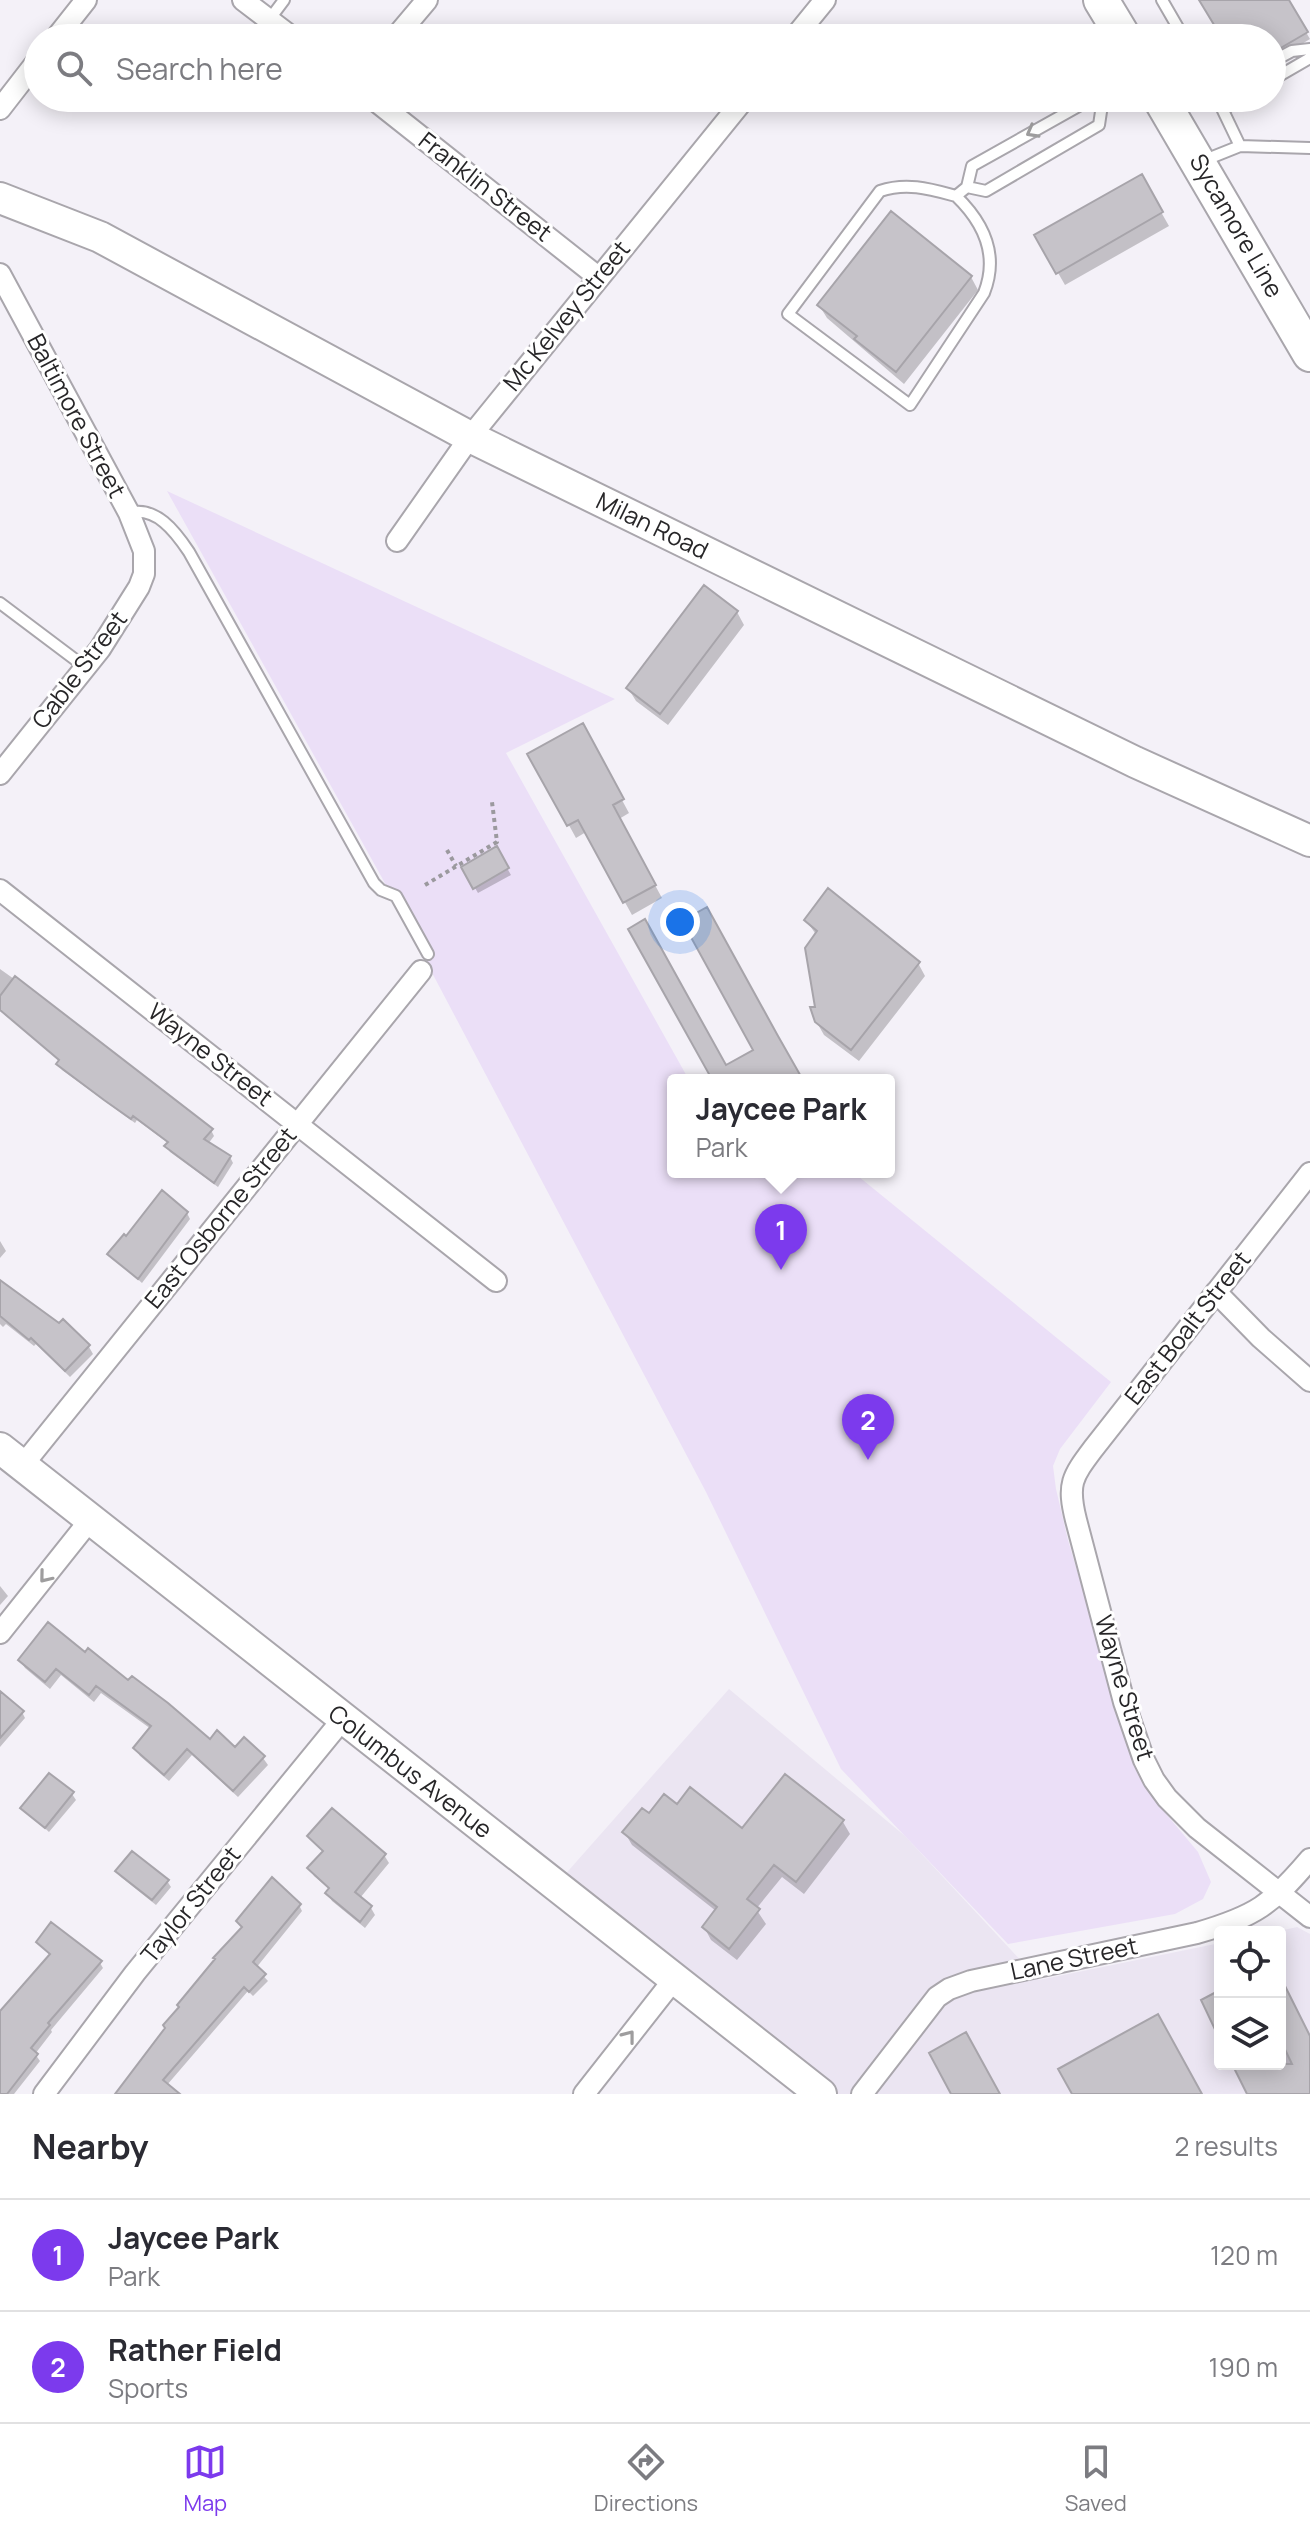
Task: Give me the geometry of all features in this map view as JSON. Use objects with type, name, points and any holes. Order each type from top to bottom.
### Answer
[{"type":"main road","points":[[1101,0],[1116,24]]},
{"type":"main road","name":"Sycamore Line","points":[[1168,112],[1310,354]]},
{"type":"street","points":[[67,24],[86,0]]},
{"type":"street","points":[[243,0],[274,24]]},
{"type":"street","points":[[407,24],[427,0]]},
{"type":"street","points":[[805,24],[825,0]]},
{"type":"street","points":[[0,109],[24,78]]},
{"type":"street","name":"Franklin Street","points":[[390,112],[598,277]]},
{"type":"street","name":"Mc Kelvey Street","points":[[397,541],[470,437],[734,112]]},
{"type":"street","name":"Milan Road","points":[[0,198],[100,237],[470,437],[1121,755],[1310,841]]},
{"type":"street","name":"Baltimore Street","points":[[0,274],[129,513],[142,540],[145,559]]},
{"type":"street","name":"Cable Street","points":[[0,774],[116,627],[139,587],[145,559]]},
{"type":"street","name":"Wayne Street","points":[[0,890],[496,1281]]},
{"type":"street","name":"East Osborne Street","points":[[11,1457],[297,1124],[425,962]]},
{"type":"street","name":"East Boalt Street","points":[[1071,1485],[1086,1458],[1310,1173]]},
{"type":"street","points":[[1216,1292],[1261,1338],[1310,1381]]},
{"type":"street","name":"Columbus Avenue","points":[[11,1457],[821,2094]]},
{"type":"street","name":"Wayne Street","points":[[1071,1485],[1074,1511],[1124,1702],[1150,1774],[1162,1793],[1183,1815],[1310,1917]]},
{"type":"street","points":[[0,1633],[90,1520]]},
{"type":"street","name":"Taylor Street","points":[[44,2094],[135,1973],[342,1720]]},
{"type":"street","name":"Lane Street","points":[[862,2094],[931,2004],[949,1989],[971,1981],[1207,1930],[1250,1914],[1279,1895],[1310,1859]]},
{"type":"street","points":[[584,2094],[675,1978]]},
{"type":"lane","points":[[269,20],[284,0]]},
{"type":"lane","points":[[1162,0],[1176,24]]},
{"type":"lane","points":[[1286,54],[1310,49]]},
{"type":"lane","points":[[1286,72],[1310,58]]},
{"type":"lane","points":[[956,196],[967,187],[972,166],[1068,112]]},
{"type":"lane","points":[[967,187],[986,191],[1099,125],[1101,112]]},
{"type":"lane","points":[[1225,112],[1240,146]]},
{"type":"lane","points":[[1199,163],[1240,146],[1310,148]]},
{"type":"lane","points":[[895,186],[919,186],[956,196],[981,226],[989,247],[990,278],[984,293],[910,405],[788,314],[880,191],[895,186]]},
{"type":"lane","points":[[129,513],[140,510],[159,518],[189,552],[374,883],[381,890],[396,896],[425,962]]},
{"type":"lane","points":[[0,603],[85,667]]},
{"type":"path","points":[[425,885],[497,842],[492,802]]},
{"type":"path","points":[[447,850],[456,866]]},
{"type":"shaded area","points":[[167,491],[615,699],[506,753],[686,1074],[667,1074],[667,1178],[860,1178],[1111,1382],[1060,1449],[1053,1466],[1056,1489],[1068,1540],[1136,1770],[1162,1809],[1198,1852],[1211,1882],[1203,1899],[1175,1914],[1008,1944],[841,1769],[706,1492],[381,876]]},
{"type":"shaded area","points":[[729,1689],[905,1836],[1039,1980],[1214,1944],[1214,2070],[1286,2070],[1286,1930],[1297,1927],[1310,1934],[1310,2094],[805,2094],[554,1887]]},
{"type":"building","points":[[1199,0],[1289,0],[1308,32],[1286,45],[1286,24],[1214,24]]},
{"type":"building","points":[[1142,174],[1163,212],[1056,274],[1034,235]]},
{"type":"building","points":[[891,211],[972,276],[896,372],[817,305]]},
{"type":"building","points":[[704,585],[738,611],[660,714],[626,688]]},
{"type":"building","points":[[583,723],[624,799],[613,805],[656,885],[623,903],[578,820],[567,826],[527,754]]},
{"type":"building","points":[[497,846],[509,868],[473,889],[461,867]]},
{"type":"building","points":[[828,888],[920,962],[851,1050],[815,1022],[810,1007],[815,1007],[805,948],[817,931],[804,920]]},
{"type":"building","points":[[707,907],[800,1074],[709,1074],[628,929],[645,919],[726,1065],[753,1050],[682,921]]},
{"type":"building","points":[[15,976],[213,1129],[204,1139],[231,1156],[214,1183],[164,1146],[168,1142],[56,1064],[59,1060],[0,1010],[0,996]]},
{"type":"building","points":[[162,1190],[188,1212],[138,1279],[107,1254],[124,1234],[126,1236]]},
{"type":"building","points":[[0,1280],[59,1323],[63,1319],[90,1345],[65,1371],[31,1338],[29,1340],[0,1316]]},
{"type":"building","points":[[48,1622],[85,1652],[88,1648],[128,1680],[132,1676],[210,1739],[217,1730],[235,1747],[244,1737],[265,1756],[233,1791],[187,1749],[164,1775],[133,1748],[151,1726],[96,1686],[89,1695],[56,1669],[45,1682],[18,1660]]},
{"type":"building","points":[[0,1691],[24,1711],[0,1738]]},
{"type":"building","points":[[49,1773],[74,1792],[45,1828],[20,1808]]},
{"type":"building","points":[[785,1774],[844,1820],[796,1882],[774,1865],[747,1899],[760,1909],[729,1949],[702,1927],[717,1907],[622,1832],[642,1808],[649,1813],[664,1794],[677,1804],[690,1787],[742,1828]]},
{"type":"building","points":[[332,1808],[386,1854],[355,1892],[372,1906],[360,1922],[325,1893],[329,1888],[307,1868],[323,1851],[307,1836]]},
{"type":"building","points":[[132,1851],[169,1880],[152,1900],[115,1871]]},
{"type":"building","points":[[272,1877],[301,1904],[253,1962],[266,1974],[249,1992],[244,1987],[163,2080],[180,2094],[115,2094],[165,2028],[163,2025],[179,2007],[177,2005],[213,1958],[242,1927],[236,1921]]},
{"type":"building","points":[[51,1922],[102,1961],[48,2023],[50,2025],[31,2048],[38,2054],[7,2094],[0,2094],[0,2011],[50,1954],[36,1942]]},
{"type":"building","points":[[1286,1988],[1310,2036],[1310,2094],[1247,2094],[1235,2070],[1286,2070],[1286,2064],[1292,2064],[1286,2052]]},
{"type":"building","points":[[1214,1993],[1214,2027],[1201,2000]]},
{"type":"building","points":[[1158,2014],[1202,2094],[1072,2094],[1058,2069]]},
{"type":"building","points":[[966,2032],[1000,2094],[951,2094],[929,2053]]},
{"type":"place","name":"Jaycee Park","points":[[781,1270]]},
{"type":"place","name":"Rather Field","points":[[868,1460]]}]
